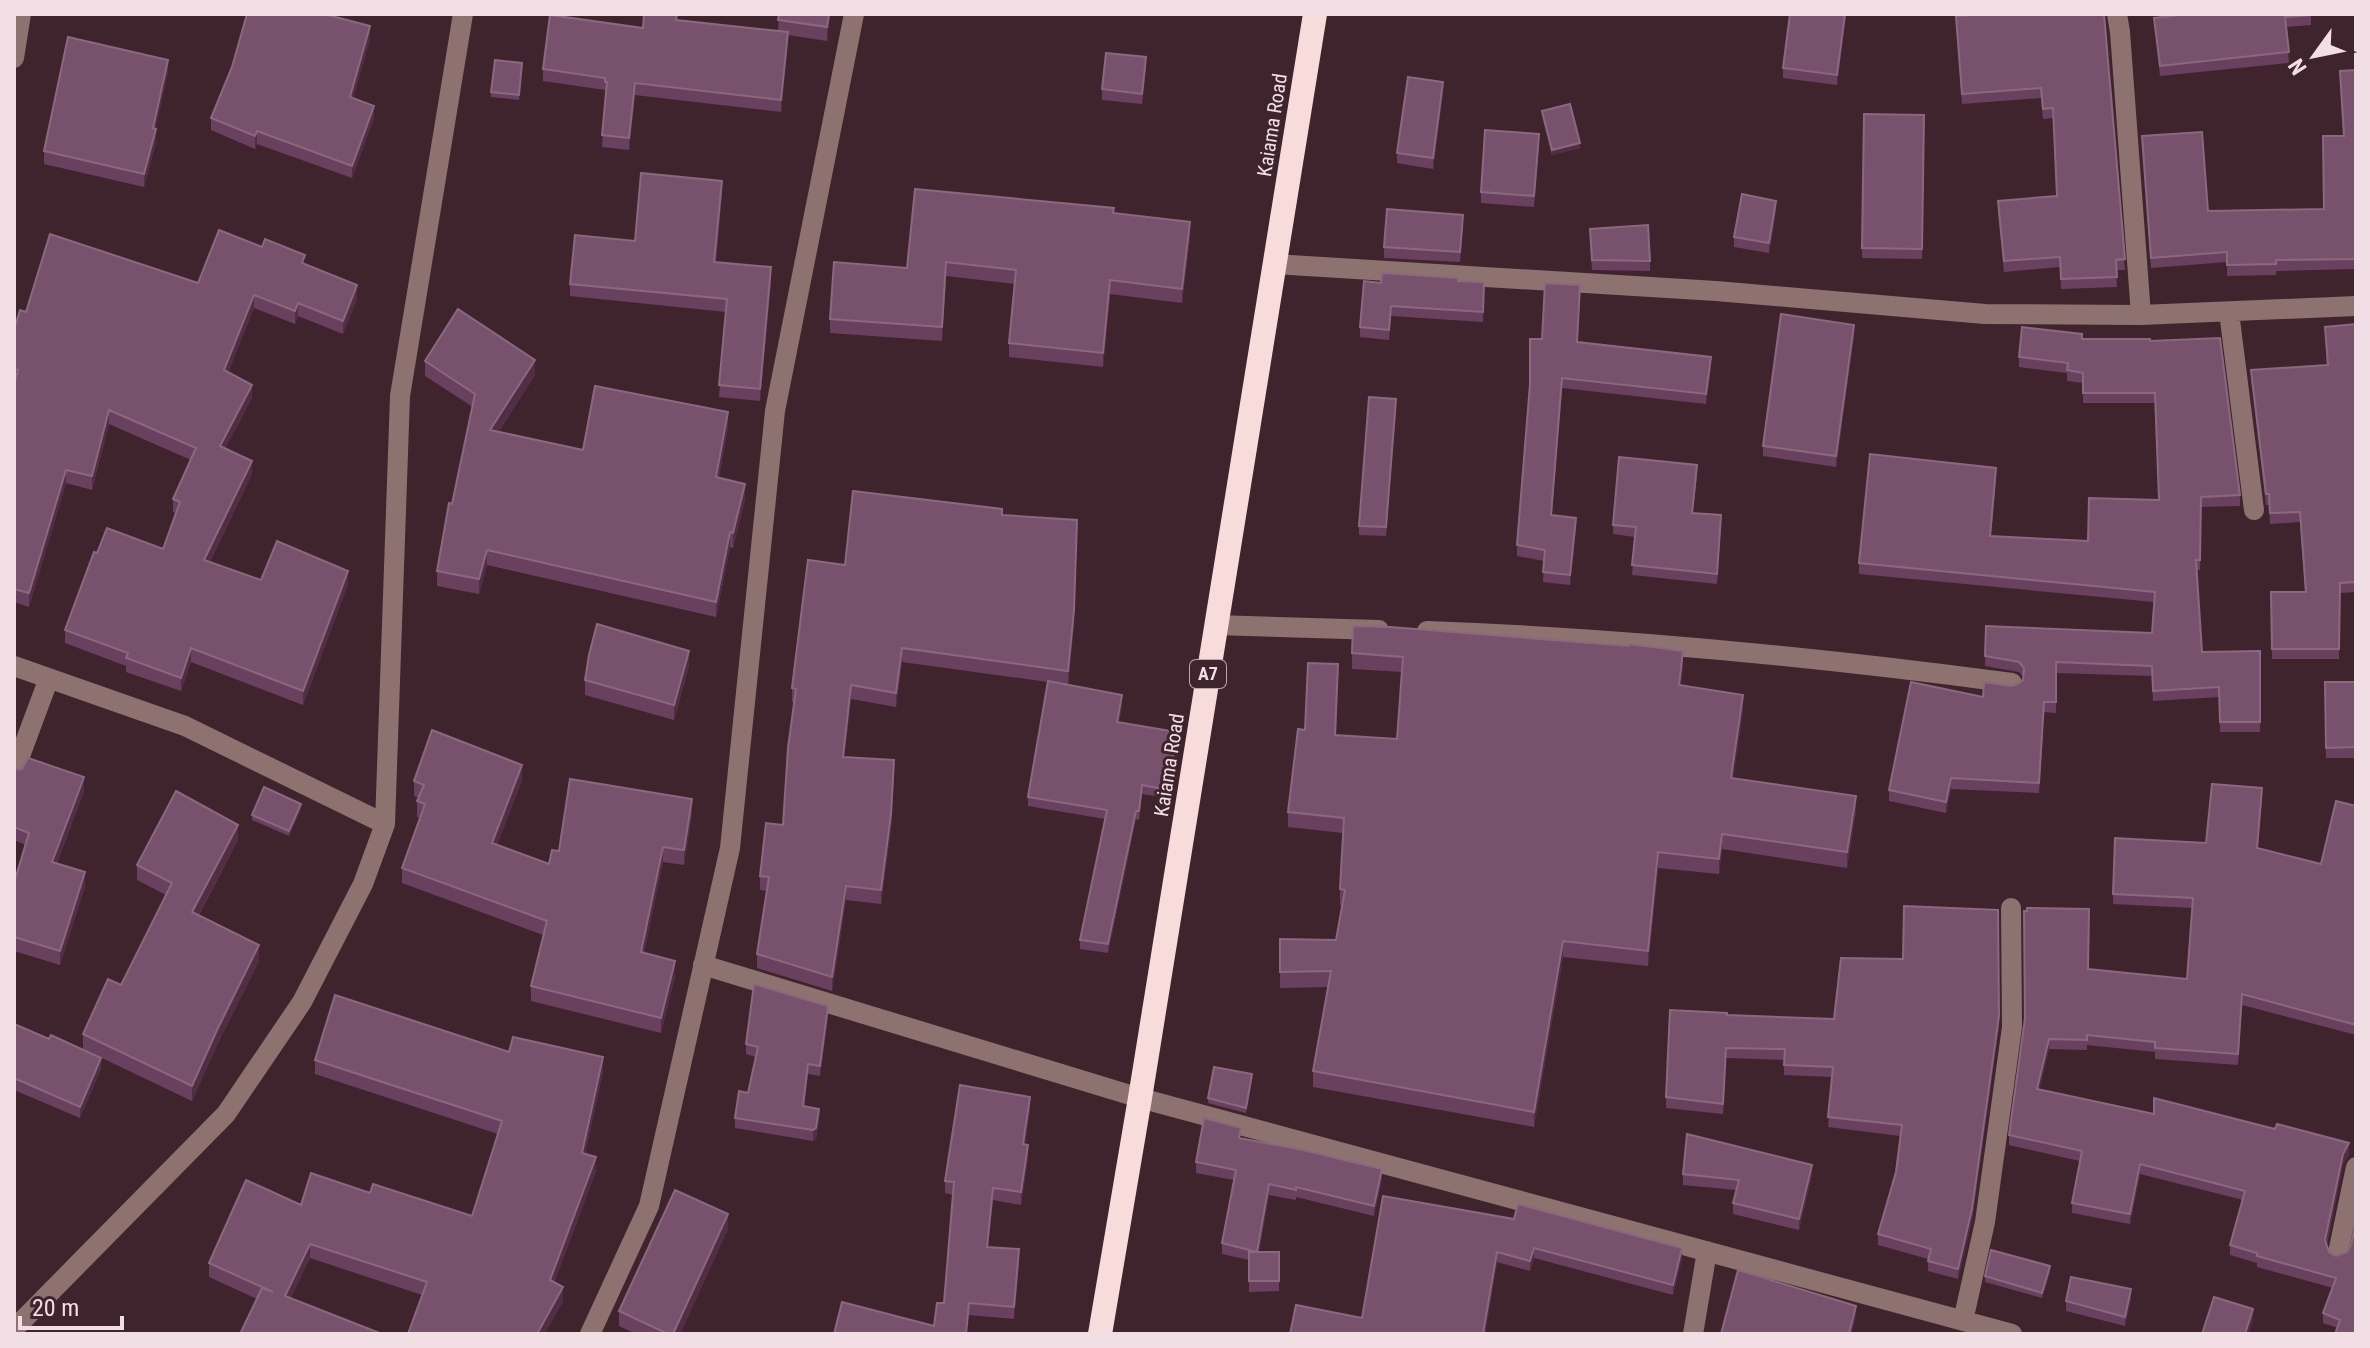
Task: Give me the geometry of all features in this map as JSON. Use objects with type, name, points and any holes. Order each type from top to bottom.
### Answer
[{"type":"highway","name":"Kaiama Road","points":[[1100,1334],[1315,14]]},
{"type":"street","points":[[14,58],[21,14]]},
{"type":"street","points":[[22,1327],[226,1114],[302,1002],[363,884],[385,824],[400,396],[463,14]]},
{"type":"street","points":[[590,1334],[649,1206],[730,848],[775,411],[854,14]]},
{"type":"street","points":[[2117,14],[2141,315]]},
{"type":"street","points":[[1274,264],[1716,291],[1985,314],[2141,315],[2356,306]]},
{"type":"street","points":[[2229,312],[2254,510]]},
{"type":"street","points":[[1215,625],[1538,635],[1653,643],[1872,664],[2012,683]]},
{"type":"street","points":[[14,666],[185,726],[385,824]]},
{"type":"street","points":[[14,772],[49,678]]},
{"type":"street","points":[[1963,1321],[1985,1222],[2012,1027],[2011,908]]},
{"type":"street","points":[[703,965],[1140,1098],[2012,1334]]},
{"type":"street","points":[[2338,1253],[2356,1167]]},
{"type":"street","points":[[1693,1334],[1707,1251]]},
{"type":"building","points":[[247,14],[324,14],[370,26],[350,97],[374,106],[352,166],[257,131],[255,136],[211,118],[232,67]]},
{"type":"building","points":[[644,14],[677,14],[676,20],[788,32],[781,100],[635,83],[629,138],[602,135],[605,78],[543,69],[550,15],[643,28]]},
{"type":"building","points":[[779,14],[829,14],[827,27],[778,20]]},
{"type":"building","points":[[1790,14],[1845,14],[1837,75],[1783,68]]},
{"type":"building","points":[[2104,14],[2125,259],[2116,260],[2117,277],[2061,279],[2060,257],[2004,261],[1998,201],[2057,196],[2053,108],[2043,109],[2041,88],[1962,94],[1956,16]]},
{"type":"building","points":[[2189,14],[2311,15],[2285,17],[2289,52],[2160,66],[2154,18]]},
{"type":"building","points":[[68,37],[168,60],[153,128],[156,129],[144,174],[44,151]]},
{"type":"building","points":[[1106,53],[1146,57],[1142,94],[1102,89]]},
{"type":"building","points":[[495,60],[522,63],[519,95],[491,92]]},
{"type":"building","points":[[2356,70],[2356,259],[2276,260],[2276,264],[2227,265],[2227,252],[2151,258],[2142,136],[2202,132],[2208,211],[2324,209],[2323,136],[2344,136],[2340,71]]},
{"type":"building","points":[[1408,77],[1443,82],[1433,158],[1397,153]]},
{"type":"building","points":[[1570,104],[1580,143],[1552,150],[1542,111]]},
{"type":"building","points":[[1864,114],[1924,115],[1922,249],[1862,248]]},
{"type":"building","points":[[1485,130],[1539,134],[1534,196],[1481,192]]},
{"type":"building","points":[[641,173],[722,181],[714,262],[771,267],[760,389],[719,385],[727,299],[570,284],[575,235],[635,241]]},
{"type":"building","points":[[915,189],[1114,208],[1113,213],[1190,222],[1182,289],[1110,280],[1103,353],[1009,343],[1016,270],[946,262],[942,327],[830,319],[834,262],[907,268]]},
{"type":"building","points":[[1742,194],[1776,201],[1769,243],[1734,237]]},
{"type":"building","points":[[1387,209],[1463,215],[1460,252],[1384,247]]},
{"type":"building","points":[[1648,225],[1650,261],[1592,260],[1590,229]]},
{"type":"building","points":[[219,230],[262,247],[265,239],[305,255],[302,263],[357,285],[343,321],[298,303],[295,311],[254,295],[224,370],[252,385],[220,446],[252,461],[204,560],[261,580],[277,541],[348,571],[303,691],[191,648],[181,678],[126,658],[128,653],[65,630],[94,552],[97,553],[107,528],[163,549],[180,502],[173,499],[196,448],[109,410],[92,476],[66,470],[29,593],[14,589],[14,385],[18,370],[14,369],[14,330],[20,310],[26,312],[50,234],[198,283]]},
{"type":"building","points":[[1382,273],[1484,282],[1483,312],[1391,306],[1389,330],[1360,327],[1364,281],[1381,283]]},
{"type":"building","points":[[1545,283],[1580,285],[1577,342],[1711,357],[1706,394],[1562,378],[1551,515],[1576,518],[1570,575],[1543,572],[1545,550],[1517,545],[1530,384],[1530,339],[1542,339]]},
{"type":"building","points":[[458,309],[535,360],[490,430],[583,450],[595,386],[728,412],[716,477],[745,484],[733,533],[730,532],[716,602],[487,550],[479,579],[437,571],[449,503],[452,504],[475,394],[425,361]]},
{"type":"building","points":[[1781,314],[1854,325],[1836,456],[1763,446]]},
{"type":"building","points":[[2356,324],[2356,582],[2340,583],[2339,649],[2272,649],[2271,592],[2306,592],[2300,512],[2270,513],[2251,370],[2328,365],[2325,327]]},
{"type":"building","points":[[2022,327],[2082,334],[2082,339],[2150,341],[2220,338],[2240,495],[2201,497],[2200,560],[2196,560],[2202,652],[2260,651],[2260,722],[2220,722],[2219,687],[2153,691],[2152,666],[2056,662],[2056,702],[2044,702],[2039,783],[1951,778],[1946,802],[1889,790],[1911,682],[1983,697],[1984,682],[2011,686],[2023,680],[2024,668],[2019,662],[1985,656],[1986,626],[2152,633],[2155,592],[1859,563],[1870,454],[1996,468],[1990,536],[2088,541],[2089,498],[2159,500],[2155,393],[2083,393],[2083,373],[2067,370],[2068,363],[2019,357]]},
{"type":"building","points":[[1369,397],[1396,399],[1386,527],[1359,526]]},
{"type":"building","points":[[1619,457],[1697,465],[1692,513],[1721,515],[1717,574],[1632,565],[1636,527],[1613,525]]},
{"type":"building","points":[[853,491],[1002,509],[1002,515],[1077,520],[1074,610],[1068,671],[902,648],[896,693],[851,685],[843,757],[894,760],[891,814],[881,890],[846,886],[832,977],[757,954],[769,877],[760,876],[766,823],[783,825],[796,689],[792,688],[808,560],[845,565]]},
{"type":"building","points":[[597,624],[689,651],[674,705],[585,680]]},
{"type":"building","points":[[1353,626],[1629,644],[1683,651],[1679,685],[1743,695],[1731,778],[1856,796],[1847,852],[1722,834],[1719,859],[1658,852],[1648,951],[1563,941],[1534,1112],[1313,1071],[1331,971],[1280,972],[1280,939],[1336,940],[1345,890],[1340,889],[1344,818],[1288,812],[1298,729],[1305,730],[1308,663],[1338,664],[1335,735],[1397,739],[1403,657],[1352,653]]},
{"type":"building","points":[[1048,681],[1122,695],[1117,722],[1177,732],[1168,790],[1142,785],[1139,811],[1136,811],[1108,944],[1080,940],[1107,810],[1028,797]]},
{"type":"building","points":[[2325,682],[2356,682],[2356,747],[2326,748]]},
{"type":"building","points":[[432,730],[522,765],[492,843],[549,864],[552,850],[559,851],[570,779],[692,799],[684,850],[663,847],[641,952],[675,961],[661,1018],[531,986],[547,921],[402,868],[425,804],[417,801],[424,785],[414,781]]},
{"type":"building","points":[[28,758],[84,777],[52,862],[85,872],[60,951],[14,937],[14,883],[29,833],[14,827],[14,770],[22,769]]},
{"type":"building","points":[[2212,784],[2262,788],[2257,848],[2321,864],[2336,801],[2356,806],[2356,1025],[2242,994],[2238,1054],[2155,1048],[2155,1042],[2087,1035],[2087,1040],[2049,1039],[2037,1089],[2154,1114],[2154,1098],[2275,1129],[2277,1124],[2349,1143],[2343,1154],[2325,1240],[2329,1252],[2336,1256],[2347,1252],[2356,1220],[2356,1334],[2335,1334],[2340,1320],[2323,1313],[2336,1278],[2257,1256],[2257,1253],[2230,1245],[2245,1191],[2140,1164],[2130,1214],[2072,1203],[2082,1151],[2009,1135],[2025,1018],[2024,911],[2027,908],[2089,909],[2088,969],[2187,979],[2193,898],[2113,894],[2115,838],[2206,843]]},
{"type":"building","points":[[264,787],[301,804],[289,831],[252,815]]},
{"type":"building","points":[[176,791],[238,825],[192,912],[259,945],[192,1086],[83,1034],[108,979],[121,985],[172,883],[137,865]]},
{"type":"building","points":[[1904,906],[1998,910],[1999,1016],[1972,1209],[1958,1269],[1928,1261],[1931,1249],[1878,1234],[1896,1172],[1902,1125],[1828,1117],[1833,1067],[1784,1065],[1785,1049],[1726,1048],[1723,1104],[1666,1097],[1670,1010],[1834,1019],[1841,958],[1903,959]]},
{"type":"building","points":[[754,984],[828,1006],[820,1066],[808,1064],[803,1106],[819,1109],[813,1130],[735,1118],[739,1091],[748,1093],[758,1047],[746,1044]]},
{"type":"building","points":[[335,995],[509,1052],[513,1037],[603,1057],[582,1153],[596,1157],[550,1280],[563,1287],[537,1334],[408,1334],[427,1282],[310,1244],[285,1296],[382,1334],[240,1334],[262,1288],[273,1292],[209,1263],[246,1180],[301,1205],[311,1173],[370,1193],[373,1184],[472,1216],[502,1121],[315,1060]]},
{"type":"building","points":[[14,1024],[49,1039],[51,1035],[101,1058],[80,1107],[14,1078]]},
{"type":"building","points":[[1214,1067],[1252,1074],[1246,1108],[1208,1098]]},
{"type":"building","points":[[960,1085],[1030,1097],[1023,1144],[1028,1145],[1021,1192],[993,1188],[987,1247],[1019,1249],[1014,1307],[969,1303],[966,1334],[834,1334],[842,1302],[934,1326],[937,1303],[944,1303],[954,1182],[945,1181]]},
{"type":"building","points":[[1204,1118],[1241,1128],[1239,1138],[1382,1169],[1374,1206],[1296,1187],[1296,1190],[1269,1184],[1257,1252],[1222,1243],[1236,1170],[1196,1162]]},
{"type":"building","points":[[1687,1134],[1812,1165],[1799,1219],[1733,1203],[1739,1180],[1683,1174]]},
{"type":"building","points":[[675,1190],[728,1214],[673,1334],[668,1334],[619,1311]]},
{"type":"building","points":[[1383,1196],[1514,1219],[1518,1204],[1682,1248],[1673,1285],[1534,1248],[1530,1261],[1497,1252],[1483,1334],[1290,1334],[1296,1305],[1362,1318]]},
{"type":"building","points":[[1991,1250],[2050,1266],[2042,1293],[1985,1276]]},
{"type":"building","points":[[1249,1252],[1279,1252],[1279,1281],[1249,1281]]},
{"type":"building","points":[[1738,1270],[1856,1306],[1849,1334],[1721,1334]]},
{"type":"building","points":[[2071,1277],[2131,1289],[2125,1317],[2066,1301]]},
{"type":"building","points":[[2214,1297],[2253,1309],[2245,1334],[2202,1334]]}]
